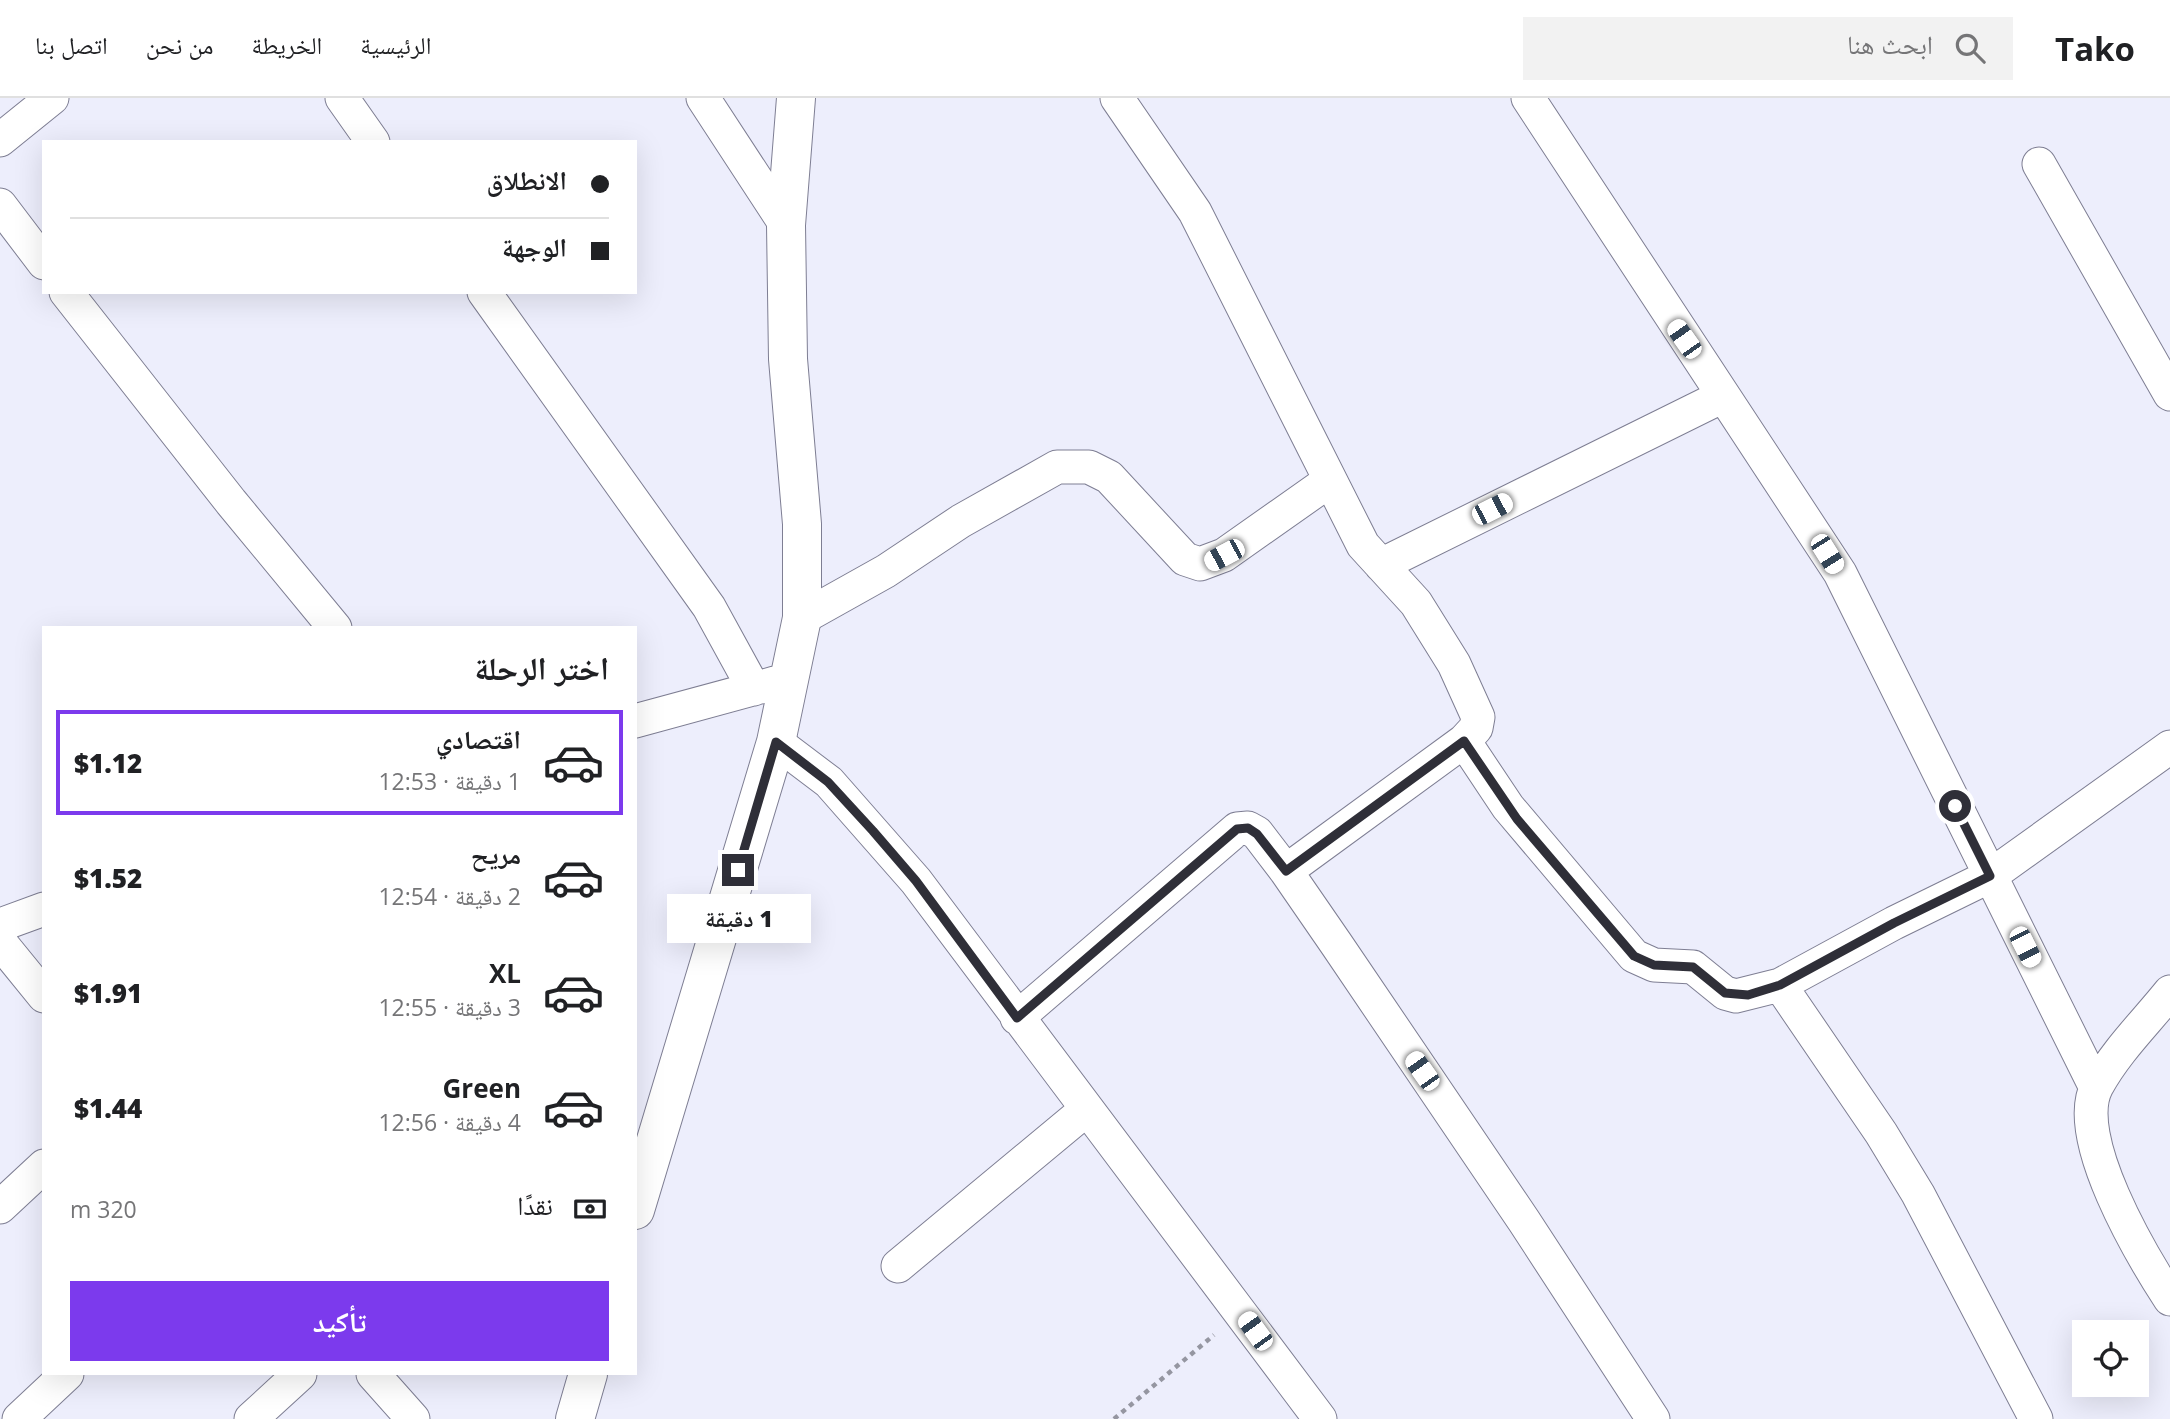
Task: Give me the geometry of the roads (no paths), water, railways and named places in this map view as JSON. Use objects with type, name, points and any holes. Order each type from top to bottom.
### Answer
[{"type":"street","points":[[0,140],[52,98]]},
{"type":"street","points":[[342,98],[372,140]]},
{"type":"street","points":[[703,98],[786,225]]},
{"type":"street","points":[[637,1203],[776,742],[802,618],[802,524],[788,359],[786,225],[796,98]]},
{"type":"street","points":[[1116,98],[1195,212],[1363,545],[1416,603],[1473,702],[1478,717],[1476,728],[1464,741],[1286,871]]},
{"type":"street","points":[[1528,98],[1840,573],[2096,1088]]},
{"type":"street","points":[[2039,164],[2170,394]]},
{"type":"street","points":[[0,205],[42,259]]},
{"type":"street","points":[[68,294],[231,502],[333,626]]},
{"type":"street","points":[[485,294],[709,607],[754,689]]},
{"type":"street","points":[[1381,565],[1723,396]]},
{"type":"street","points":[[802,618],[886,572],[961,521],[1057,467],[1089,467],[1109,477],[1185,559],[1200,564],[1224,555],[1329,481]]},
{"type":"street","points":[[637,720],[791,679]]},
{"type":"street","points":[[1464,741],[1526,830],[1634,956],[1654,965],[1693,967],[1725,993],[1736,996],[1780,985],[1894,923],[1990,876],[2170,747]]},
{"type":"street","points":[[776,742],[828,782],[916,881],[1320,1419]]},
{"type":"street","points":[[1017,1018],[1237,829],[1248,828],[1257,834],[1286,871],[1524,1221],[1653,1419]]},
{"type":"street","points":[[0,925],[42,910]]},
{"type":"street","points":[[0,942],[42,994]]},
{"type":"street","points":[[1780,985],[1881,1133],[1918,1194],[2036,1419]]},
{"type":"street","points":[[2170,992],[2118,1055],[2096,1088],[2090,1115],[2103,1167],[2143,1257],[2170,1299]]},
{"type":"street","points":[[898,1266],[1087,1109]]},
{"type":"street","points":[[0,1208],[42,1168]]},
{"type":"street","points":[[19,1419],[66,1375]]},
{"type":"street","points":[[251,1419],[299,1375]]},
{"type":"street","points":[[374,1375],[413,1419]]},
{"type":"street","points":[[575,1419],[588,1375]]}]
